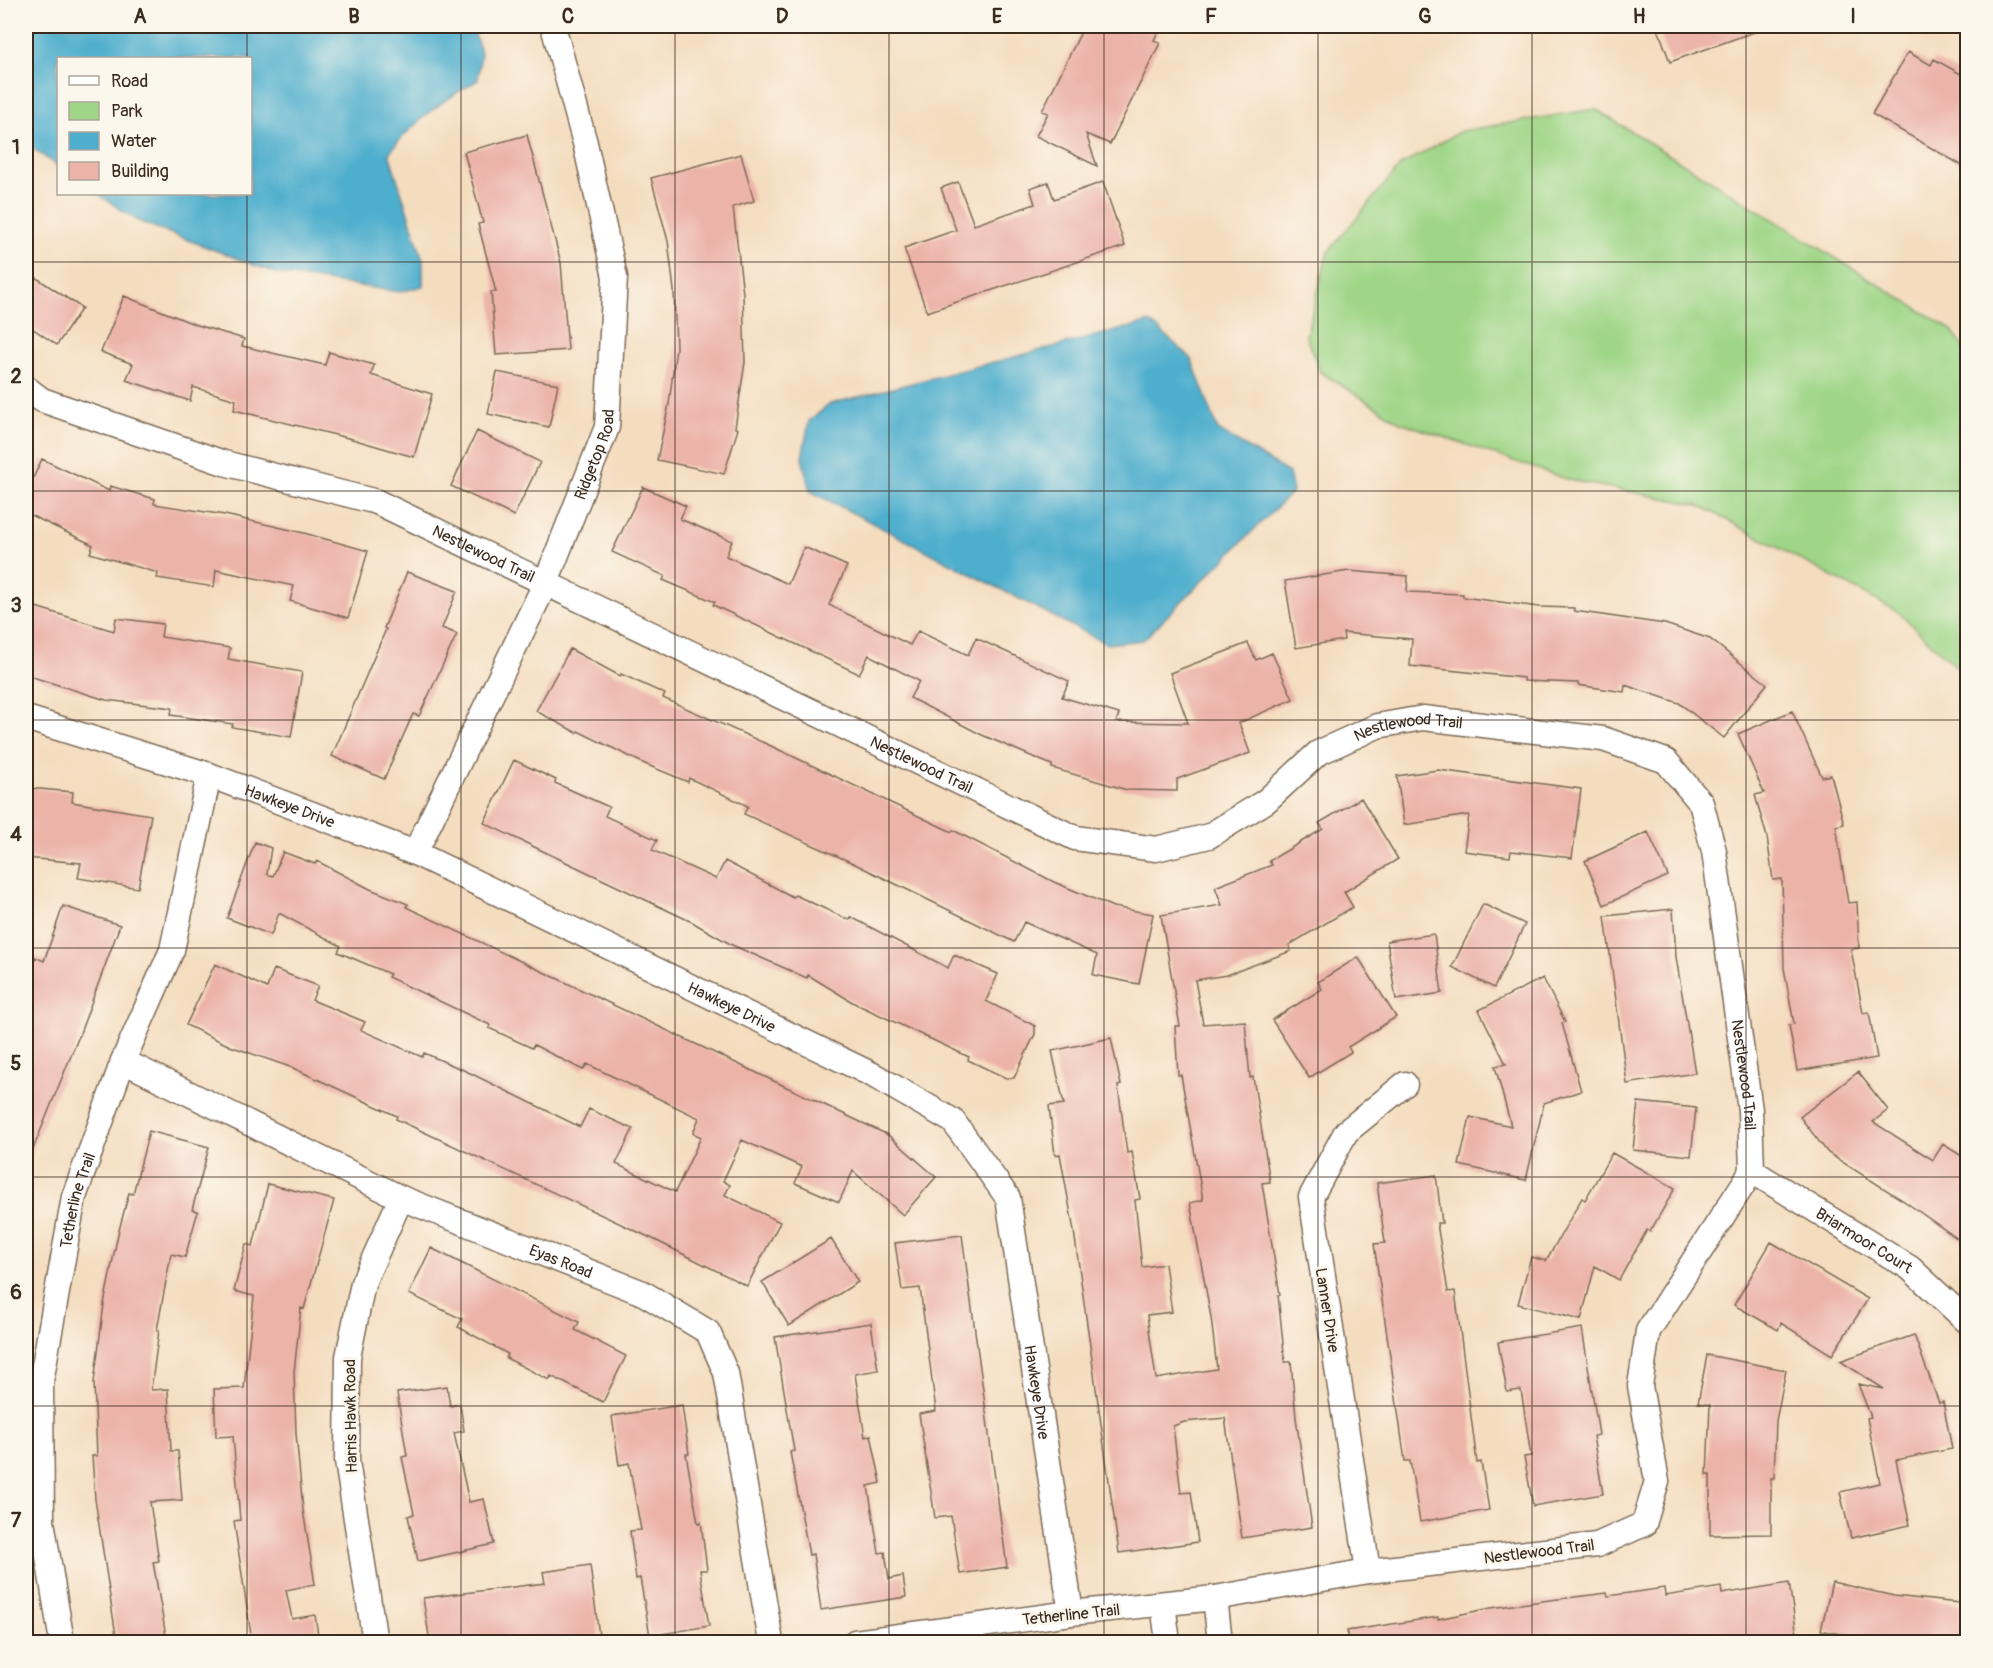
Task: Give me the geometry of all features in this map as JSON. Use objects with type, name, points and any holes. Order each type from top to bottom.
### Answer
[{"type":"street","name":"Ridgetop Road","points":[[415,853],[546,582],[607,427],[615,276],[585,143],[553,26]]},
{"type":"street","name":"Nestlewood Trail","points":[[26,388],[42,400],[224,463],[377,502],[1075,838],[1156,849],[1209,836],[1266,801],[1318,753],[1377,726],[1423,718],[1603,739],[1666,761],[1701,803],[1714,851],[1750,1110],[1752,1171],[1648,1331],[1640,1386],[1657,1481],[1644,1524],[1597,1545],[1368,1571],[1215,1598]]},
{"type":"street","name":"Hawkeye Drive","points":[[26,718],[209,775],[415,853],[873,1075],[953,1121],[1008,1198],[1071,1613]]},
{"type":"street","name":"Tetherline Trail","points":[[63,1642],[34,1522],[41,1382],[74,1197],[123,1061],[172,950],[209,775]]},
{"type":"street","name":"Eyas Road","points":[[123,1061],[401,1198],[643,1293],[708,1332],[726,1373],[771,1642]]},
{"type":"street","name":"Lanner Drive","points":[[1368,1571],[1311,1197],[1346,1132],[1404,1084]]},
{"type":"street","name":"Briarmoor Court","points":[[1752,1171],[1910,1268],[1968,1322]]},
{"type":"street","name":"Harris Hawk Road","points":[[375,1642],[347,1461],[348,1358],[363,1283],[401,1198]]},
{"type":"street","name":"Tetherline Trail","points":[[855,1642],[1071,1613],[1215,1598]]},
{"type":"street","points":[[1215,1598],[1220,1642]]},
{"type":"street","points":[[1163,1604],[1168,1642]]},
{"type":"green space","points":[[1595,109],[1952,330],[1967,354],[1967,683],[1961,671],[1898,612],[1699,505],[1569,480],[1400,422],[1320,372],[1306,336],[1328,252],[1400,166],[1461,131]]},
{"type":"water","points":[[26,26],[472,26],[481,52],[478,80],[430,112],[389,153],[423,260],[423,286],[400,292],[278,274],[138,221],[99,195],[252,195],[252,57],[57,57],[57,165],[26,144]]},
{"type":"water","points":[[1150,322],[1191,358],[1218,430],[1289,473],[1293,491],[1143,640],[1107,644],[810,491],[802,458],[809,421],[830,404]]},
{"type":"building","points":[[1084,26],[1161,26],[1154,40],[1160,43],[1110,144],[1086,134],[1097,166],[1036,136],[1048,113],[1042,111]]},
{"type":"building","points":[[1657,26],[1765,26],[1765,28],[1670,62]]},
{"type":"building","points":[[1908,52],[1931,65],[1934,59],[1968,78],[1968,169],[1872,114]]},
{"type":"building","points":[[527,135],[561,263],[568,350],[496,355],[491,292],[496,292],[478,224],[483,223],[464,152]]},
{"type":"building","points":[[741,154],[754,201],[733,207],[743,294],[745,362],[735,428],[738,429],[724,474],[657,460],[669,404],[676,348],[674,290],[668,241],[651,178]]},
{"type":"building","points":[[958,182],[974,225],[1035,204],[1030,188],[1048,182],[1054,199],[1103,182],[1125,246],[927,312],[904,248],[956,230],[941,188]]},
{"type":"building","points":[[26,271],[82,308],[57,345],[26,324]]},
{"type":"building","points":[[124,296],[194,324],[244,339],[242,346],[325,365],[329,352],[374,365],[371,375],[432,394],[414,457],[234,410],[236,400],[193,387],[190,401],[126,380],[133,364],[101,352]]},
{"type":"building","points":[[497,372],[558,384],[549,427],[488,414]]},
{"type":"building","points":[[477,431],[540,462],[514,516],[451,486]]},
{"type":"building","points":[[42,459],[109,491],[110,486],[155,499],[154,504],[225,515],[304,533],[368,551],[348,618],[290,601],[294,586],[216,570],[214,587],[157,578],[158,573],[90,553],[93,545],[26,513],[26,493]]},
{"type":"building","points":[[643,487],[686,506],[680,519],[732,541],[726,556],[788,584],[804,547],[847,566],[829,605],[910,645],[918,631],[968,655],[976,638],[1069,681],[1062,697],[1119,714],[1116,722],[1188,723],[1170,673],[1248,643],[1256,660],[1272,653],[1293,699],[1239,723],[1250,753],[1177,779],[1177,791],[1127,790],[1052,768],[1052,765],[982,735],[910,698],[919,681],[869,655],[859,674],[713,605],[715,602],[663,580],[665,576],[612,552]]},
{"type":"building","points":[[1349,571],[1408,576],[1407,592],[1463,594],[1463,597],[1539,607],[1574,608],[1574,611],[1665,624],[1710,639],[1767,684],[1724,738],[1679,703],[1625,685],[1624,692],[1578,685],[1578,683],[1524,681],[1524,678],[1410,666],[1412,639],[1343,633],[1344,640],[1296,648],[1285,581]]},
{"type":"building","points":[[407,572],[457,591],[442,628],[457,634],[419,716],[413,714],[384,779],[332,756],[386,629],[384,628]]},
{"type":"building","points":[[26,604],[114,631],[116,618],[163,624],[161,637],[230,648],[228,659],[302,672],[291,737],[232,727],[233,724],[171,715],[172,708],[106,700],[26,675]]},
{"type":"building","points":[[570,649],[620,676],[621,674],[665,694],[663,698],[771,746],[952,832],[953,830],[1054,882],[1113,907],[1153,914],[1139,984],[1093,975],[1097,955],[1024,922],[1014,942],[855,864],[744,814],[748,806],[689,778],[688,782],[645,764],[578,731],[577,733],[536,711]]},
{"type":"building","points":[[1792,711],[1822,777],[1831,775],[1844,824],[1836,826],[1848,903],[1857,902],[1859,948],[1851,949],[1863,1013],[1869,1012],[1877,1058],[1797,1071],[1789,1025],[1794,1024],[1784,968],[1782,879],[1773,880],[1767,837],[1755,795],[1764,793],[1738,734]]},
{"type":"building","points":[[514,760],[556,780],[555,783],[609,807],[605,816],[657,840],[652,850],[716,879],[725,861],[793,897],[795,895],[849,920],[851,917],[948,968],[954,955],[998,974],[986,1001],[1035,1026],[1035,1034],[1014,1078],[1006,1078],[968,1060],[969,1057],[854,1003],[808,975],[807,978],[732,945],[692,922],[484,823]]},
{"type":"building","points":[[1438,770],[1581,789],[1572,858],[1511,851],[1510,857],[1464,851],[1469,815],[1404,825],[1397,776]]},
{"type":"building","points":[[28,788],[73,792],[72,802],[151,815],[138,888],[78,878],[81,863],[26,858]]},
{"type":"building","points":[[1361,798],[1398,859],[1344,892],[1353,907],[1289,945],[1291,951],[1227,975],[1195,980],[1203,1024],[1245,1021],[1250,1078],[1253,1077],[1270,1182],[1262,1183],[1280,1295],[1278,1295],[1285,1362],[1291,1362],[1296,1418],[1312,1527],[1242,1538],[1225,1418],[1184,1422],[1173,1426],[1181,1493],[1191,1492],[1198,1542],[1119,1553],[1074,1231],[1060,1154],[1055,1155],[1049,1106],[1064,1104],[1052,1051],[1111,1038],[1121,1085],[1118,1086],[1127,1153],[1132,1152],[1140,1199],[1135,1200],[1142,1267],[1165,1264],[1172,1312],[1147,1315],[1156,1379],[1217,1369],[1211,1317],[1190,1203],[1203,1200],[1181,1075],[1178,1075],[1175,1026],[1180,1026],[1161,915],[1222,905],[1215,887],[1272,865],[1269,861],[1323,829],[1319,823]]},
{"type":"building","points":[[1648,832],[1668,876],[1604,905],[1585,861]]},
{"type":"building","points":[[255,842],[271,848],[267,874],[273,876],[283,852],[315,864],[317,861],[370,889],[408,904],[406,907],[888,1135],[936,1177],[903,1215],[853,1171],[839,1202],[795,1183],[802,1167],[742,1140],[723,1181],[730,1185],[725,1195],[780,1222],[747,1286],[653,1239],[396,1119],[397,1116],[293,1068],[230,1046],[186,1025],[215,964],[267,988],[274,969],[318,986],[312,1000],[365,1022],[361,1030],[422,1057],[424,1053],[468,1072],[580,1127],[589,1109],[633,1129],[616,1164],[675,1192],[701,1137],[693,1133],[699,1118],[587,1064],[583,1070],[534,1045],[532,1048],[489,1028],[490,1025],[388,977],[390,974],[338,952],[341,946],[279,913],[271,935],[227,918]]},
{"type":"building","points":[[1483,904],[1525,924],[1494,988],[1452,967]]},
{"type":"building","points":[[63,906],[120,925],[79,1036],[27,1164],[26,981],[35,957],[44,961]]},
{"type":"building","points":[[1673,909],[1676,957],[1695,1073],[1627,1084],[1605,916]]},
{"type":"building","points":[[1434,934],[1442,993],[1396,1000],[1387,941]]},
{"type":"building","points":[[1358,957],[1396,1017],[1348,1047],[1351,1052],[1309,1078],[1272,1020],[1322,989],[1318,982]]},
{"type":"building","points":[[1543,978],[1565,1022],[1562,1023],[1581,1091],[1544,1103],[1526,1180],[1459,1165],[1470,1117],[1511,1126],[1495,1066],[1506,1064],[1479,1010]]},
{"type":"building","points":[[1858,1072],[1888,1110],[1873,1122],[1933,1160],[1943,1144],[1968,1160],[1968,1246],[1904,1201],[1828,1153],[1800,1117]]},
{"type":"building","points":[[1638,1102],[1696,1108],[1691,1156],[1633,1150]]},
{"type":"building","points":[[149,1131],[209,1147],[192,1210],[198,1211],[185,1257],[171,1254],[157,1330],[159,1330],[151,1390],[168,1389],[171,1451],[178,1451],[182,1500],[150,1502],[159,1561],[153,1562],[167,1642],[117,1642],[95,1499],[92,1456],[97,1456],[94,1383],[104,1304],[118,1234],[129,1193],[133,1194]]},
{"type":"building","points":[[1612,1153],[1675,1188],[1650,1232],[1647,1230],[1619,1280],[1595,1266],[1581,1320],[1518,1304],[1531,1257],[1546,1261],[1582,1198],[1585,1200]]},
{"type":"building","points":[[1436,1175],[1442,1223],[1437,1223],[1448,1292],[1455,1291],[1477,1463],[1481,1462],[1489,1510],[1420,1522],[1410,1461],[1405,1461],[1374,1244],[1385,1243],[1377,1183]]},
{"type":"building","points":[[268,1184],[334,1200],[304,1309],[301,1308],[294,1372],[296,1433],[303,1510],[315,1584],[286,1590],[292,1619],[315,1615],[319,1642],[252,1642],[234,1521],[240,1520],[233,1436],[216,1437],[214,1389],[244,1388],[254,1296],[234,1291],[246,1244],[253,1246]]},
{"type":"building","points":[[962,1235],[1007,1567],[960,1574],[951,1516],[935,1518],[919,1414],[936,1411],[920,1288],[902,1290],[895,1243]]},
{"type":"building","points":[[831,1239],[858,1282],[789,1326],[762,1282]]},
{"type":"building","points":[[1771,1242],[1868,1299],[1832,1355],[1781,1323],[1778,1330],[1734,1305]]},
{"type":"building","points":[[431,1248],[579,1322],[575,1330],[626,1356],[603,1402],[551,1376],[549,1380],[506,1358],[508,1354],[458,1327],[462,1319],[409,1294]]},
{"type":"building","points":[[871,1323],[878,1370],[855,1374],[865,1437],[871,1435],[881,1483],[868,1486],[879,1553],[885,1552],[889,1579],[903,1576],[906,1597],[821,1610],[813,1554],[809,1555],[790,1452],[794,1451],[775,1337]]},
{"type":"building","points":[[1582,1328],[1599,1435],[1593,1436],[1603,1494],[1533,1506],[1524,1457],[1531,1456],[1521,1390],[1507,1392],[1498,1342]]},
{"type":"building","points":[[1914,1335],[1939,1403],[1943,1402],[1952,1449],[1896,1460],[1910,1525],[1851,1538],[1840,1492],[1880,1483],[1867,1418],[1871,1417],[1858,1384],[1884,1389],[1840,1361]]},
{"type":"building","points":[[1707,1355],[1786,1370],[1776,1421],[1774,1478],[1771,1478],[1771,1534],[1710,1535],[1710,1475],[1707,1475],[1710,1405],[1698,1403]]},
{"type":"building","points":[[447,1386],[450,1406],[460,1404],[464,1431],[454,1433],[469,1502],[484,1499],[494,1544],[418,1561],[408,1516],[414,1514],[402,1457],[407,1456],[397,1393]]},
{"type":"building","points":[[682,1405],[689,1454],[686,1454],[698,1523],[701,1522],[707,1570],[700,1570],[709,1626],[650,1636],[640,1578],[636,1579],[630,1531],[641,1530],[629,1463],[619,1465],[612,1416]]},
{"type":"building","points":[[590,1565],[599,1636],[551,1642],[430,1642],[423,1598],[545,1583],[543,1572]]},
{"type":"building","points":[[1832,1582],[1894,1596],[1968,1604],[1968,1642],[1878,1642],[1821,1630]]},
{"type":"building","points":[[1789,1583],[1798,1642],[1348,1642],[1347,1631],[1438,1617],[1438,1619],[1491,1608],[1550,1600],[1607,1593],[1608,1596],[1664,1588],[1665,1596],[1721,1587],[1722,1594]]}]
